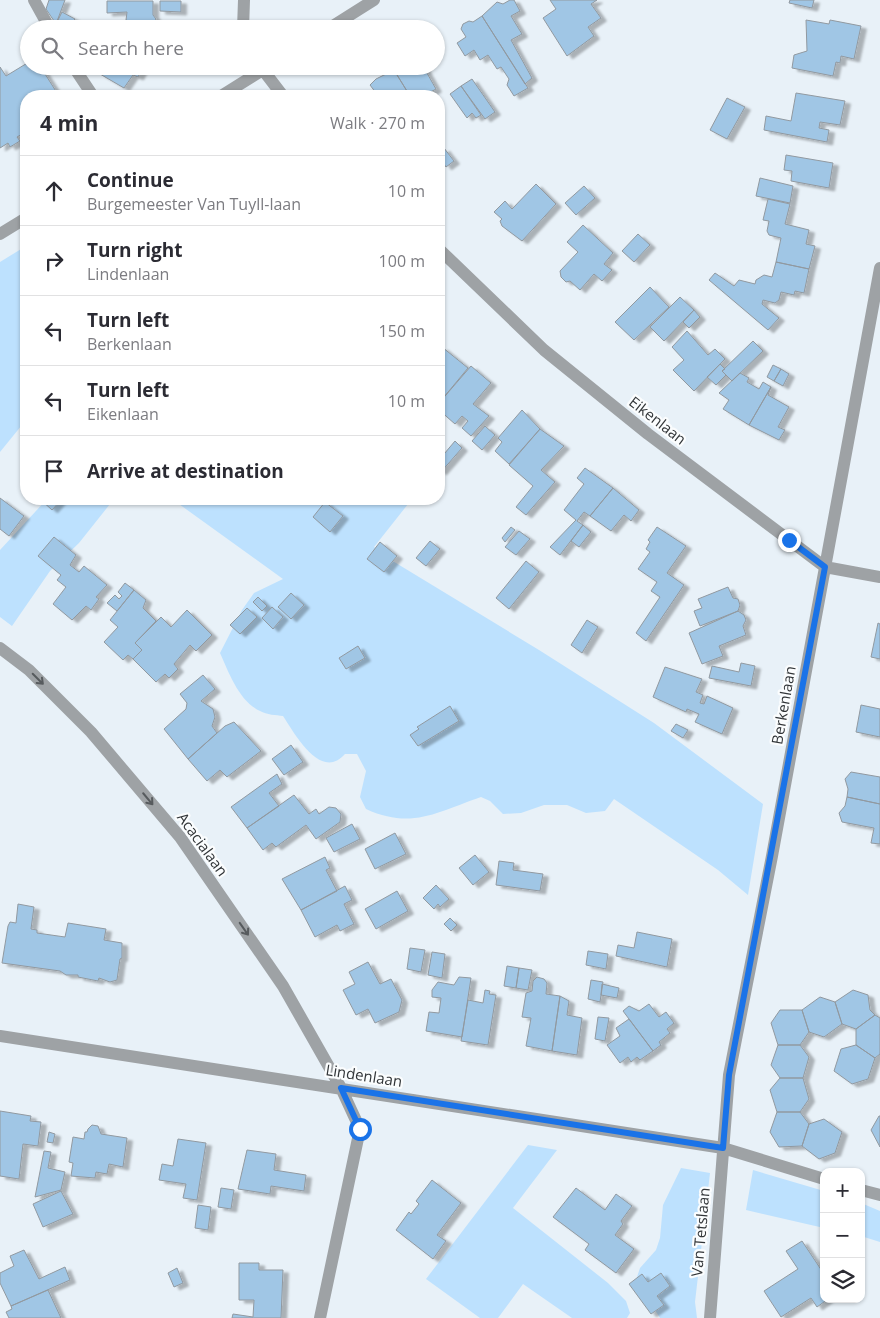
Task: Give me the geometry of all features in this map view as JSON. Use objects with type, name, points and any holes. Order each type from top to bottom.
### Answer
[{"type":"street","points":[[34,0],[45,20]]},
{"type":"street","points":[[243,20],[244,0]]},
{"type":"street","points":[[342,20],[374,0]]},
{"type":"street","points":[[79,75],[89,90]]},
{"type":"street","points":[[230,90],[253,75]]},
{"type":"street","points":[[269,75],[279,90]]},
{"type":"street","points":[[0,234],[20,222]]},
{"type":"street","name":"Eikenlaan","points":[[445,255],[544,350],[656,440],[825,567],[880,577]]},
{"type":"street","name":"Berkenlaan","points":[[723,1148],[729,1075],[880,268]]},
{"type":"street","name":"Acacialaan","points":[[0,648],[29,670],[91,732],[180,837],[283,986],[341,1088],[360,1129],[320,1318]]},
{"type":"street","name":"Lindenlaan","points":[[0,1036],[723,1148],[820,1178]]},
{"type":"street","name":"Van Tetslaan","points":[[710,1318],[723,1148]]},
{"type":"street","points":[[865,1191],[880,1196]]},
{"type":"shaded area","points":[[20,250],[20,427],[0,452],[0,262]]},
{"type":"shaded area","points":[[41,505],[109,505],[79,543],[50,571],[12,626],[0,617],[0,550]]},
{"type":"shaded area","points":[[180,505],[407,505],[374,547],[391,560],[654,723],[763,804],[748,895],[718,870],[614,799],[605,811],[586,813],[567,805],[544,805],[521,813],[503,814],[490,801],[481,797],[437,813],[411,818],[382,815],[366,809],[360,797],[366,771],[357,754],[345,754],[336,761],[327,762],[318,759],[302,744],[283,716],[263,712],[246,701],[235,686],[220,653],[242,610],[254,593],[283,579]]},
{"type":"shaded area","points":[[528,1145],[557,1150],[513,1208],[608,1283],[626,1301],[630,1313],[627,1318],[572,1318],[523,1284],[498,1318],[480,1318],[426,1279]]},
{"type":"shaded area","points":[[681,1168],[710,1173],[695,1302],[697,1318],[660,1318],[636,1280],[640,1268],[656,1250],[660,1238],[663,1205]]},
{"type":"shaded area","points":[[753,1170],[820,1190],[820,1227],[746,1210]]},
{"type":"shaded area","points":[[865,1205],[880,1211],[880,1242],[865,1237]]},
{"type":"building","points":[[49,0],[65,0],[58,20],[53,20],[46,9]]},
{"type":"building","points":[[514,0],[520,11],[511,16],[522,34],[511,40],[532,78],[525,84],[482,16],[497,2],[503,4]]},
{"type":"building","points":[[550,0],[597,0],[591,4],[601,18],[588,27],[594,36],[567,56],[543,18],[556,9]]},
{"type":"building","points":[[790,0],[814,0],[812,8],[789,3]]},
{"type":"building","points":[[107,1],[153,1],[153,15],[156,19],[126,20],[127,12],[107,13]]},
{"type":"building","points":[[160,1],[181,1],[181,12],[160,11]]},
{"type":"building","points":[[62,12],[75,19],[74,20],[58,20]]},
{"type":"building","points":[[482,16],[528,88],[514,96],[507,85],[509,79],[501,67],[497,69],[488,55],[480,60],[474,50],[465,56],[457,43],[466,37],[461,29],[463,24],[469,21],[473,22]]},
{"type":"building","points":[[806,20],[829,24],[830,20],[861,26],[854,59],[841,56],[840,63],[836,62],[833,76],[792,68],[794,55],[807,51]]},
{"type":"building","points":[[0,67],[6,76],[20,67],[20,75],[46,75],[55,90],[20,90],[20,135],[17,137],[20,141],[10,147],[8,143],[0,148]]},
{"type":"building","points":[[102,75],[133,75],[124,88]]},
{"type":"building","points":[[384,75],[397,75],[406,90],[374,90],[370,85]]},
{"type":"building","points":[[397,75],[428,75],[436,89],[434,90],[406,90]]},
{"type":"building","points":[[472,79],[495,112],[485,119],[461,86]]},
{"type":"building","points":[[461,86],[481,115],[476,118],[472,113],[467,118],[450,94]]},
{"type":"building","points":[[796,93],[845,101],[840,125],[820,122],[819,128],[829,130],[827,142],[764,130],[766,116],[791,121]]},
{"type":"building","points":[[727,98],[745,107],[727,139],[710,130]]},
{"type":"building","points":[[445,149],[454,161],[446,167],[445,166]]},
{"type":"building","points":[[786,155],[833,163],[829,188],[791,181],[792,171],[784,170]]},
{"type":"building","points":[[760,178],[793,186],[790,203],[756,196]]},
{"type":"building","points":[[536,184],[556,204],[522,241],[502,226],[500,221],[502,219],[494,212],[505,201],[512,209]]},
{"type":"building","points":[[584,186],[595,198],[576,215],[565,203]]},
{"type":"building","points":[[768,199],[790,204],[785,224],[809,230],[806,244],[815,246],[809,269],[776,262],[781,238],[769,235],[767,231],[769,221],[763,220]]},
{"type":"building","points":[[583,225],[613,253],[604,264],[612,270],[602,281],[594,274],[580,290],[570,281],[566,282],[561,277],[560,271],[578,252],[567,242]]},
{"type":"building","points":[[638,234],[650,245],[634,262],[622,251]]},
{"type":"building","points":[[776,262],[809,269],[804,293],[795,291],[794,295],[781,292],[779,300],[775,303],[763,300],[762,304],[779,318],[768,330],[709,280],[715,273],[734,286],[739,280],[755,284],[756,280],[764,275],[772,277]]},
{"type":"building","points":[[650,287],[669,307],[634,340],[615,322]]},
{"type":"building","points":[[680,297],[694,310],[664,341],[650,327]]},
{"type":"building","points":[[694,310],[700,317],[689,328],[683,322]]},
{"type":"building","points":[[687,331],[708,355],[715,349],[725,359],[694,391],[673,370],[684,360],[672,347]]},
{"type":"building","points":[[753,341],[763,351],[732,381],[722,371]]},
{"type":"building","points":[[445,349],[468,368],[445,396]]},
{"type":"building","points":[[720,364],[725,369],[722,371],[726,375],[716,385],[707,377]]},
{"type":"building","points":[[773,365],[781,369],[774,381],[767,377]]},
{"type":"building","points":[[471,366],[491,383],[473,404],[489,416],[471,436],[462,428],[468,421],[462,416],[455,424],[445,415],[445,396]]},
{"type":"building","points":[[781,369],[789,374],[783,386],[774,381]]},
{"type":"building","points":[[740,373],[749,378],[747,382],[759,389],[763,382],[771,387],[749,425],[723,409],[729,400],[719,393]]},
{"type":"building","points":[[771,387],[768,395],[789,407],[778,427],[785,430],[779,440],[749,425]]},
{"type":"building","points":[[522,410],[540,429],[509,464],[495,451],[502,442],[498,438]]},
{"type":"building","points":[[485,426],[495,435],[482,450],[472,441]]},
{"type":"building","points":[[540,429],[564,446],[541,470],[555,482],[526,515],[516,507],[533,486],[509,465]]},
{"type":"building","points":[[455,441],[462,448],[445,467],[445,453]]},
{"type":"building","points":[[585,468],[613,488],[590,516],[584,512],[577,521],[583,525],[560,555],[550,547],[576,520],[564,510],[584,484],[577,478]]},
{"type":"building","points":[[613,488],[639,510],[631,521],[624,515],[611,531],[590,516]]},
{"type":"building","points":[[0,498],[24,516],[9,536],[0,529]]},
{"type":"building","points":[[47,505],[57,505],[52,510]]},
{"type":"building","points":[[323,505],[329,505],[343,516],[330,532],[313,517]]},
{"type":"building","points":[[583,525],[591,532],[579,547],[571,541]]},
{"type":"building","points":[[511,527],[515,530],[505,542],[502,538]]},
{"type":"building","points":[[657,527],[686,546],[667,573],[684,585],[646,641],[636,633],[660,597],[651,591],[657,582],[638,569],[650,552],[646,549],[650,542],[648,540]]},
{"type":"building","points":[[519,531],[530,539],[516,555],[505,547]]},
{"type":"building","points":[[54,537],[76,555],[70,565],[79,572],[84,566],[107,585],[96,597],[99,599],[91,610],[86,606],[72,620],[53,604],[66,587],[57,580],[61,575],[38,556]]},
{"type":"building","points":[[430,541],[440,549],[426,566],[416,558]]},
{"type":"building","points":[[380,542],[397,556],[384,572],[367,559]]},
{"type":"building","points":[[526,561],[539,572],[509,609],[496,598]]},
{"type":"building","points":[[125,583],[134,590],[117,611],[107,603],[115,595],[119,599],[122,596],[118,592]]},
{"type":"building","points":[[728,587],[733,598],[738,599],[740,605],[738,611],[700,626],[694,611],[702,608],[698,599]]},
{"type":"building","points":[[134,590],[146,600],[143,608],[156,621],[135,643],[142,650],[133,659],[128,655],[123,660],[104,642],[118,627],[110,620]]},
{"type":"building","points":[[291,593],[304,605],[291,619],[278,607]]},
{"type":"building","points":[[258,597],[267,606],[262,611],[253,602]]},
{"type":"building","points":[[272,607],[283,617],[273,629],[262,618]]},
{"type":"building","points":[[247,608],[257,617],[240,634],[230,625]]},
{"type":"building","points":[[187,610],[212,635],[196,651],[190,645],[174,664],[178,669],[169,678],[165,674],[156,682],[133,659],[142,650],[135,643],[161,617],[171,627]]},
{"type":"building","points":[[738,611],[744,615],[746,620],[743,626],[746,635],[719,646],[723,656],[702,664],[689,633]]},
{"type":"building","points":[[587,620],[598,627],[582,653],[571,645]]},
{"type":"building","points":[[878,623],[880,624],[880,659],[871,657]]},
{"type":"building","points":[[358,646],[365,658],[346,669],[339,658]]},
{"type":"building","points":[[741,663],[755,666],[751,686],[709,678],[712,666],[739,672]]},
{"type":"building","points":[[665,667],[702,679],[696,692],[703,695],[700,703],[704,704],[707,696],[733,708],[722,734],[695,722],[699,714],[687,709],[686,712],[653,697]]},
{"type":"building","points":[[203,675],[215,689],[201,701],[213,709],[215,717],[212,726],[217,733],[188,759],[164,729],[186,709],[187,703],[180,694]]},
{"type":"building","points":[[861,705],[880,709],[880,737],[856,732]]},
{"type":"building","points":[[450,706],[459,721],[418,746],[410,735],[419,729],[417,727]]},
{"type":"building","points":[[234,722],[261,751],[227,777],[220,770],[207,781],[188,759],[225,726]]},
{"type":"building","points":[[676,724],[688,730],[683,738],[671,731]]},
{"type":"building","points":[[291,745],[303,762],[284,775],[272,759]]},
{"type":"building","points":[[851,772],[880,777],[880,804],[847,797],[848,789],[845,779]]},
{"type":"building","points":[[277,774],[282,784],[269,793],[279,806],[247,828],[231,807]]},
{"type":"building","points":[[294,795],[309,814],[316,809],[319,814],[329,807],[336,808],[341,814],[340,822],[316,839],[306,825],[276,847],[272,843],[263,850],[247,828]]},
{"type":"building","points":[[847,797],[880,804],[880,844],[871,843],[874,828],[842,822],[839,813],[845,806]]},
{"type":"building","points":[[352,824],[360,839],[334,852],[326,838]]},
{"type":"building","points":[[395,833],[406,854],[375,869],[365,849]]},
{"type":"building","points":[[475,855],[489,872],[473,885],[459,868]]},
{"type":"building","points":[[325,857],[330,868],[326,870],[337,891],[301,910],[282,879]]},
{"type":"building","points":[[499,861],[514,863],[513,870],[543,874],[540,891],[496,885]]},
{"type":"building","points":[[436,885],[449,899],[440,907],[438,904],[434,909],[423,898]]},
{"type":"building","points":[[345,886],[352,900],[344,904],[354,924],[340,931],[337,925],[315,937],[301,910]]},
{"type":"building","points":[[397,891],[408,911],[376,929],[365,909]]},
{"type":"building","points":[[18,904],[34,907],[31,929],[37,930],[37,933],[65,937],[68,923],[106,929],[104,940],[122,943],[122,958],[120,959],[117,980],[110,982],[99,978],[98,981],[78,977],[78,975],[66,975],[60,971],[2,963],[8,926],[10,922],[16,923]]},
{"type":"building","points":[[450,918],[457,925],[451,931],[444,924]]},
{"type":"building","points":[[637,932],[672,939],[667,967],[616,956],[618,945],[634,948]]},
{"type":"building","points":[[410,948],[425,950],[421,972],[407,969]]},
{"type":"building","points":[[588,951],[608,954],[606,969],[586,965]]},
{"type":"building","points":[[432,952],[445,954],[442,978],[428,975]]},
{"type":"building","points":[[368,962],[380,984],[391,979],[402,1000],[399,1012],[375,1023],[368,1009],[356,1015],[343,990],[355,984],[349,972]]},
{"type":"building","points":[[507,966],[519,968],[516,988],[504,986]]},
{"type":"building","points":[[519,968],[532,970],[528,990],[516,988]]},
{"type":"building","points":[[459,977],[471,978],[462,1037],[426,1031],[429,1012],[439,1013],[441,998],[432,997],[432,990],[438,982],[454,985]]},
{"type":"building","points":[[537,977],[544,979],[547,983],[546,994],[560,996],[552,1051],[526,1046],[531,1018],[522,1017],[526,993],[532,991],[533,981]]},
{"type":"building","points":[[591,980],[603,982],[600,1002],[588,999]]},
{"type":"building","points":[[602,984],[619,988],[617,998],[601,995]]},
{"type":"building","points":[[485,990],[490,991],[489,994],[496,995],[488,1045],[461,1041],[468,1000],[483,1003]]},
{"type":"building","points":[[853,990],[868,995],[870,1010],[875,1015],[856,1029],[842,1024],[835,1002]]},
{"type":"building","points":[[560,996],[569,1001],[567,1015],[582,1018],[577,1055],[552,1051]]},
{"type":"building","points":[[820,997],[835,1002],[842,1024],[824,1037],[809,1032],[802,1010]]},
{"type":"building","points":[[649,1004],[659,1017],[666,1012],[674,1023],[667,1029],[670,1033],[659,1042],[661,1045],[653,1051],[623,1011],[629,1006],[639,1011]]},
{"type":"building","points":[[780,1010],[802,1010],[809,1032],[800,1045],[778,1045],[771,1023]]},
{"type":"building","points":[[875,1015],[880,1018],[880,1054],[875,1058],[856,1045],[856,1029]]},
{"type":"building","points":[[598,1017],[609,1018],[605,1041],[595,1039]]},
{"type":"building","points":[[629,1019],[653,1051],[640,1060],[637,1057],[631,1062],[628,1057],[620,1063],[607,1045],[620,1036],[616,1028]]},
{"type":"building","points":[[778,1045],[800,1045],[809,1057],[803,1078],[780,1078],[771,1065]]},
{"type":"building","points":[[856,1045],[875,1058],[868,1079],[852,1084],[834,1071],[841,1049]]},
{"type":"building","points":[[780,1078],[803,1078],[809,1099],[800,1112],[777,1112],[770,1090]]},
{"type":"building","points":[[0,1111],[31,1116],[30,1121],[41,1122],[38,1146],[23,1144],[19,1179],[0,1176]]},
{"type":"building","points":[[777,1112],[800,1112],[809,1124],[802,1146],[779,1147],[770,1132]]},
{"type":"building","points":[[880,1116],[880,1147],[871,1130]]},
{"type":"building","points":[[824,1119],[842,1132],[835,1153],[819,1159],[802,1146],[809,1124]]},
{"type":"building","points":[[92,1125],[98,1126],[101,1134],[127,1138],[123,1167],[109,1164],[107,1174],[96,1172],[95,1178],[71,1176],[73,1163],[69,1162],[73,1137],[84,1139],[85,1132]]},
{"type":"building","points":[[49,1132],[55,1134],[53,1143],[47,1142]]},
{"type":"building","points":[[178,1139],[206,1143],[197,1200],[183,1198],[186,1184],[159,1180],[162,1164],[173,1166]]},
{"type":"building","points":[[247,1150],[276,1154],[274,1170],[306,1175],[304,1191],[271,1186],[270,1194],[238,1189]]},
{"type":"building","points":[[44,1151],[51,1152],[48,1168],[65,1172],[61,1190],[35,1197]]},
{"type":"building","points":[[432,1180],[461,1203],[437,1235],[446,1241],[433,1259],[396,1230],[409,1212],[411,1214],[419,1204],[416,1201]]},
{"type":"building","points":[[221,1188],[234,1190],[231,1209],[218,1207]]},
{"type":"building","points":[[576,1188],[605,1210],[616,1194],[632,1206],[621,1221],[623,1224],[615,1235],[634,1249],[616,1273],[585,1250],[589,1244],[553,1217]]},
{"type":"building","points":[[61,1191],[73,1214],[43,1227],[33,1204]]},
{"type":"building","points":[[198,1205],[211,1207],[208,1230],[195,1228]]},
{"type":"building","points":[[802,1241],[820,1268],[820,1303],[822,1303],[817,1307],[811,1298],[781,1317],[764,1291],[798,1269],[786,1251]]},
{"type":"building","points":[[24,1250],[39,1279],[65,1267],[70,1280],[11,1306],[0,1283],[0,1273],[14,1266],[10,1256]]},
{"type":"building","points":[[239,1263],[259,1263],[259,1270],[283,1270],[281,1318],[232,1318],[233,1314],[253,1317],[254,1300],[239,1300]]},
{"type":"building","points":[[177,1268],[183,1283],[174,1287],[168,1273]]},
{"type":"building","points":[[661,1273],[670,1286],[657,1296],[664,1305],[651,1314],[629,1284],[642,1274],[648,1282]]},
{"type":"building","points":[[48,1290],[61,1318],[9,1318],[6,1312],[12,1309],[11,1306]]},
{"type":"route","points":[[360,1129],[341,1088],[723,1148],[729,1075],[772,856],[825,567],[789,540]]}]
